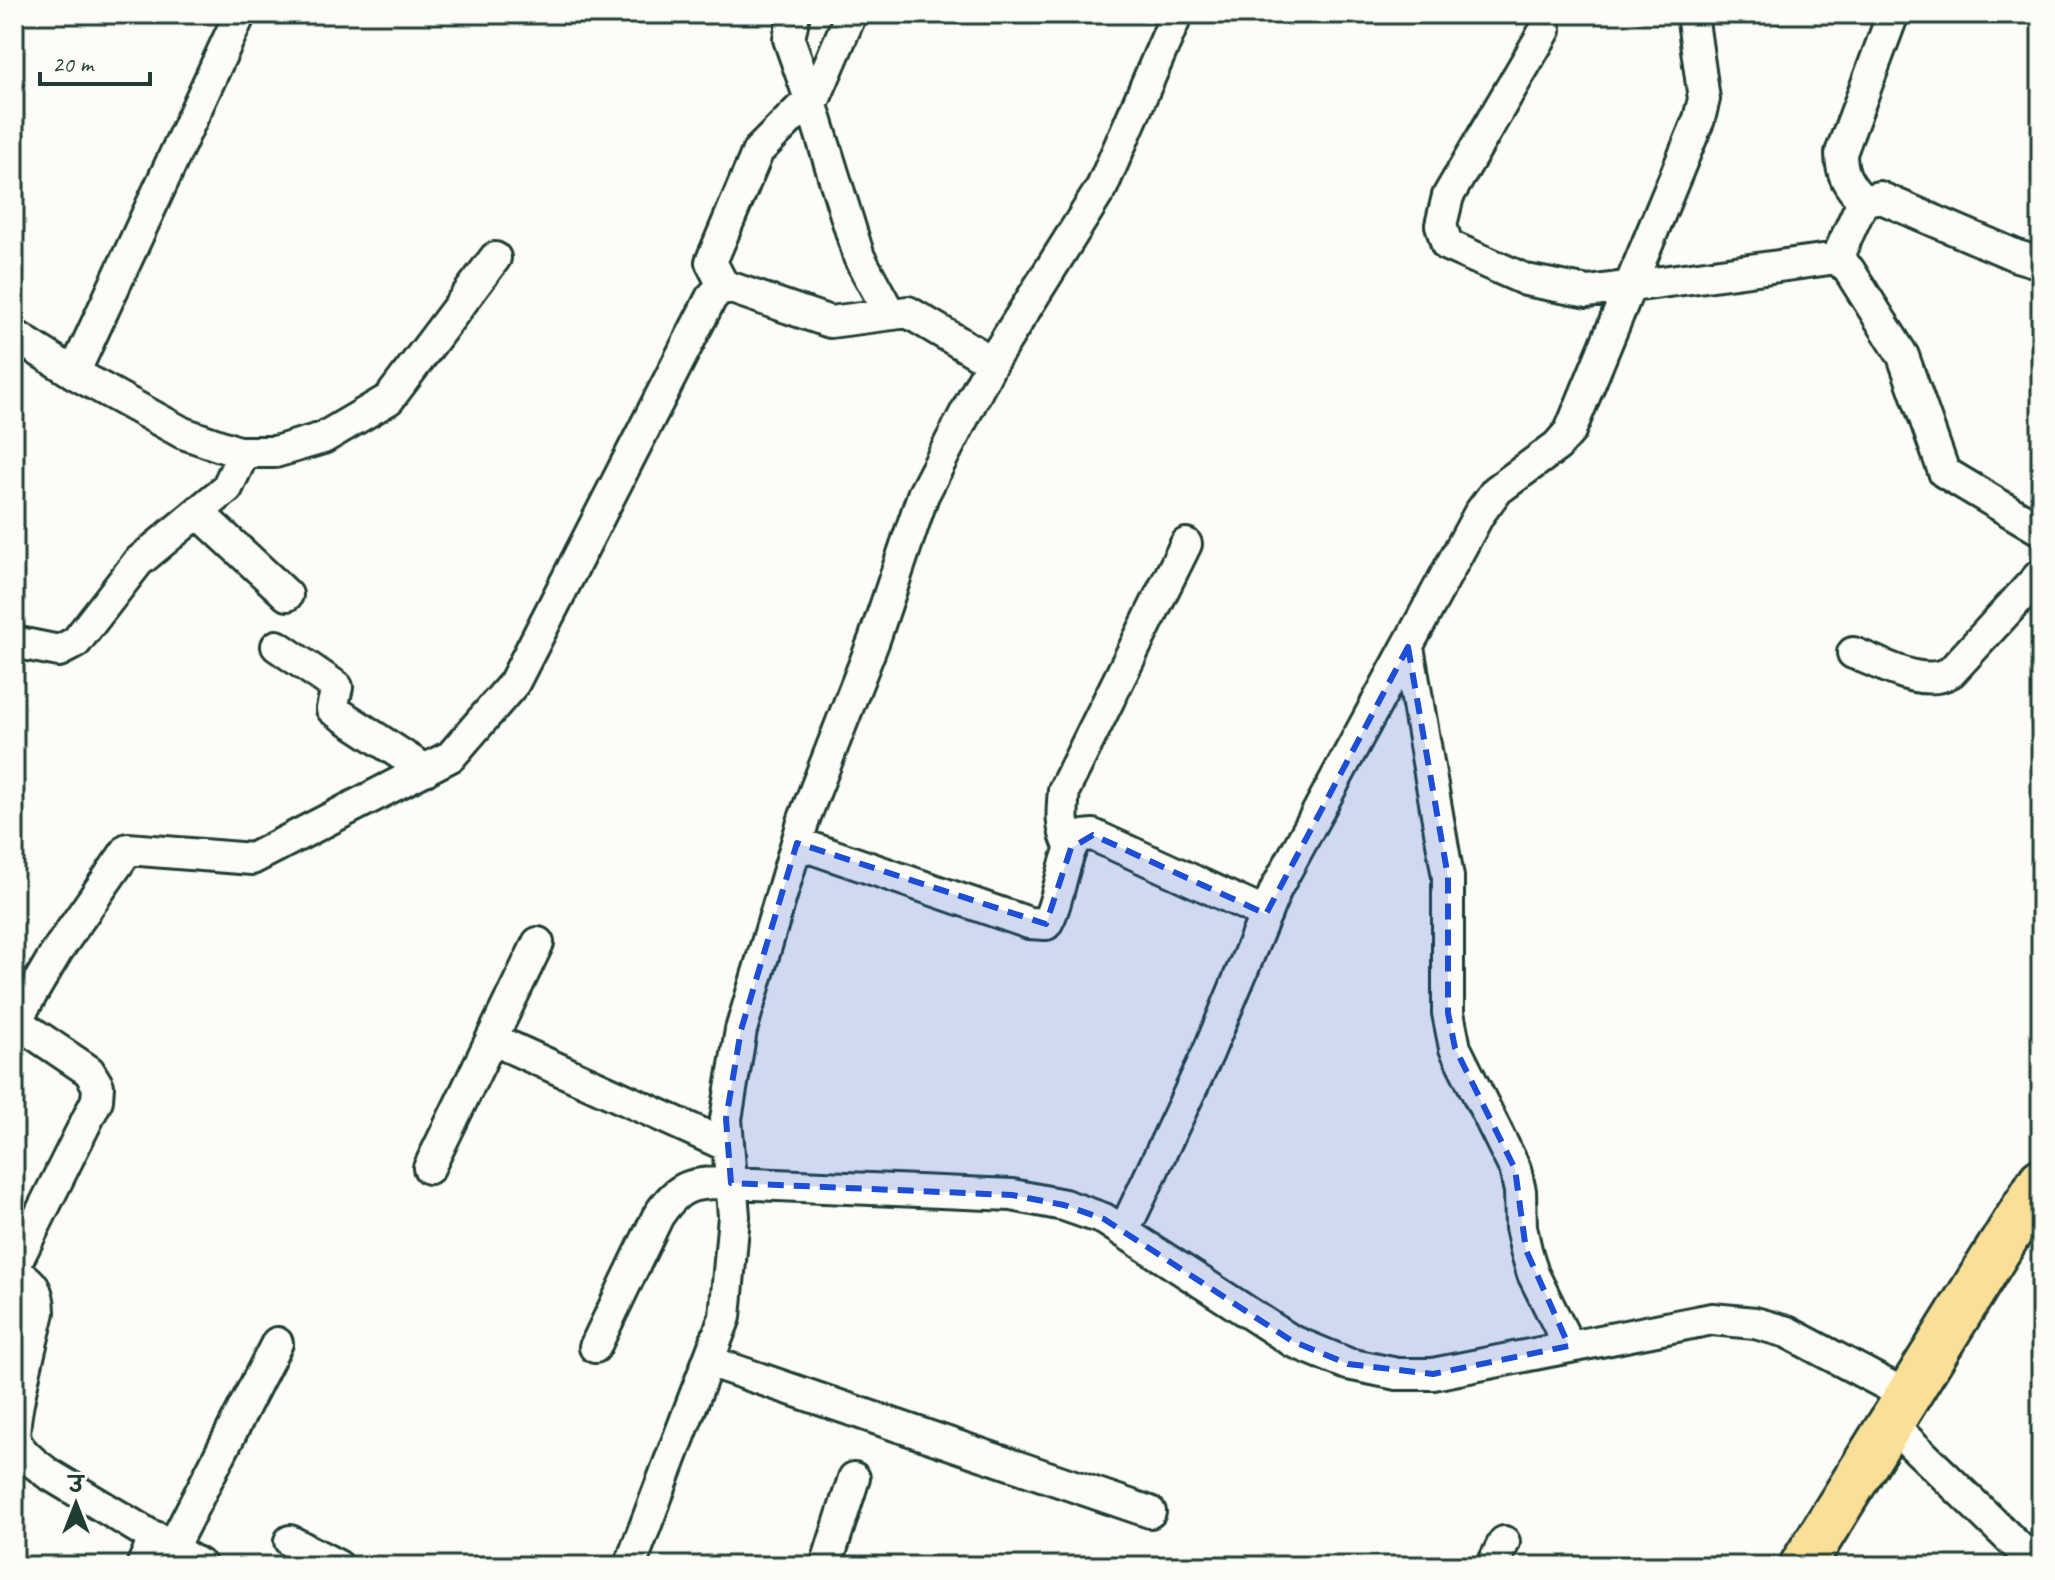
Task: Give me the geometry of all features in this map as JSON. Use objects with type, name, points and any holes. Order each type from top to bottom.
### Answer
[{"type":"main road","points":[[1802,1566],[2041,1182]]},
{"type":"street","points":[[74,373],[240,14]]},
{"type":"street","points":[[794,14],[789,39],[859,257],[890,314]]},
{"type":"street","points":[[851,14],[811,102],[758,151],[711,262],[723,285],[830,322],[908,312],[992,362]]},
{"type":"street","points":[[630,1566],[725,1317],[734,1216],[726,1119],[741,1030],[797,843],[874,640],[923,495],[992,362],[1102,187],[1177,14]]},
{"type":"street","points":[[1124,1231],[1208,1053],[1276,889],[1479,514],[1496,491],[1557,446],[1570,431],[1699,119],[1704,99],[1692,14]]},
{"type":"street","points":[[1863,201],[1846,182],[1841,153],[1893,14]]},
{"type":"street","points":[[1545,30],[1448,196],[1441,225],[1447,245],[1526,280],[1588,292],[1837,258]]},
{"type":"street","points":[[1863,201],[1879,197],[2017,256],[2041,263]]},
{"type":"street","points":[[1837,258],[1863,201]]},
{"type":"street","points":[[14,335],[74,373],[183,433],[244,452],[275,452],[323,438],[389,399],[495,258]]},
{"type":"street","points":[[1837,258],[1849,270],[1903,356],[1944,472],[2041,530]]},
{"type":"street","points":[[201,1566],[47,1473],[15,1442],[16,1418],[39,1300],[37,1290],[28,1279],[14,1270],[97,1100],[98,1086],[89,1071],[15,1022],[25,982],[128,849],[252,859],[451,756],[514,683],[711,298],[723,285]]},
{"type":"street","points":[[14,642],[49,650],[67,648],[76,642],[138,562],[227,488],[244,452]]},
{"type":"street","points":[[199,513],[287,595]]},
{"type":"street","points":[[1071,848],[1063,833],[1061,817],[1064,790],[1186,544]]},
{"type":"street","points":[[1853,653],[1924,679],[1940,678],[1951,672],[2041,574]]},
{"type":"street","points":[[277,646],[337,687],[332,709],[425,770]]},
{"type":"street","points":[[1408,647],[1448,877],[1448,1013],[1455,1048],[1515,1169],[1520,1191],[1521,1227],[1533,1274],[1569,1346]]},
{"type":"street","points":[[797,843],[1029,923],[1046,924],[1053,914],[1071,848],[1079,838],[1093,835],[1266,914]]},
{"type":"street","points":[[429,1168],[538,943]]},
{"type":"street","points":[[492,1039],[728,1146]]},
{"type":"street","points":[[595,1347],[658,1216],[679,1191],[695,1183],[1012,1195],[1064,1205],[1104,1219],[1292,1341],[1348,1364],[1397,1374],[1433,1374],[1712,1319],[1755,1323],[1787,1332],[1899,1410],[2038,1566]]},
{"type":"street","points":[[142,1566],[164,1542],[277,1343]]},
{"type":"street","points":[[708,1361],[1150,1512]]},
{"type":"street","points":[[826,1566],[854,1478]]},
{"type":"street","points":[[290,1541],[338,1566]]},
{"type":"highlighted area","points":[[1408,647],[1448,877],[1448,1013],[1455,1048],[1515,1169],[1526,1250],[1569,1346],[1433,1374],[1348,1364],[1292,1341],[1104,1219],[1064,1205],[1012,1195],[731,1183],[726,1119],[741,1030],[797,843],[1046,924],[1071,848],[1093,835],[1266,914]]}]
